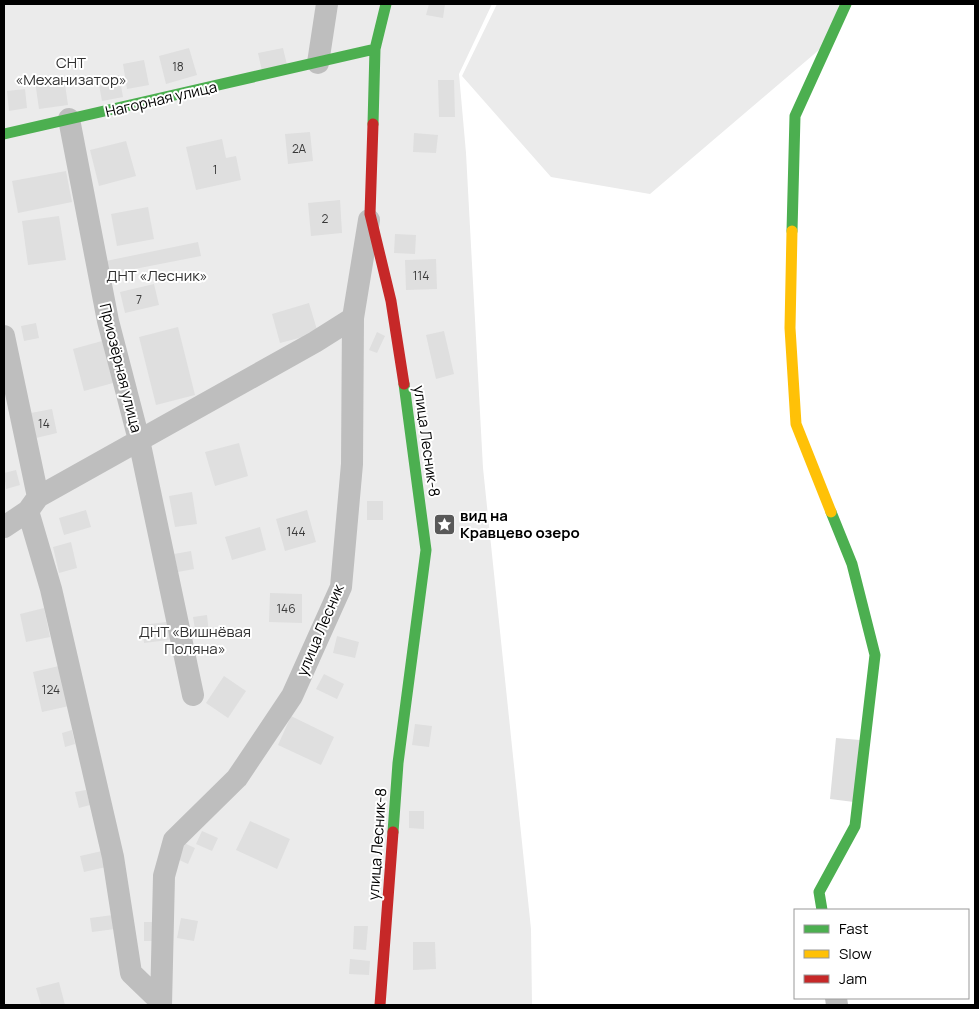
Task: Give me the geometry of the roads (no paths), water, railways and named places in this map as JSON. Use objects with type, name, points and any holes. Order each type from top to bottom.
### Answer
[{"type":"street","points":[[318,63],[327,4]]},
{"type":"street","name":"улица Лесник-8","points":[[380,1005],[398,763],[426,550],[411,430],[390,301],[370,214],[375,49],[386,4]]},
{"type":"street","points":[[822,909],[819,892],[855,826],[875,655],[852,564],[796,424],[790,328],[795,116],[846,4]]},
{"type":"street","name":"Нагорная улица","points":[[4,134],[375,49]]},
{"type":"street","name":"Приозёрная улица","points":[[69,119],[108,322],[139,440],[193,695]]},
{"type":"street","name":"улица Лесник","points":[[161,1004],[164,876],[174,840],[237,778],[292,696],[341,587],[352,464],[353,318],[370,214]]},
{"type":"street","name":"Приозёрная улица","points":[[4,527],[33,504],[139,440],[315,342],[353,318]]},
{"type":"street","name":"улица Лесник","points":[[4,336],[33,504],[113,857],[131,972],[161,1004]]},
{"type":"place","name":"вид на Кравцево озеро","points":[[444,524]]},
{"type":"park label","name":"СНТ «Механизатор»","points":[[71,70]]},
{"type":"park label","name":"ДНТ «Лесник»","points":[[157,275]]},
{"type":"park label","name":"ДНТ «Вишнёвая Поляна»","points":[[195,640]]}]
